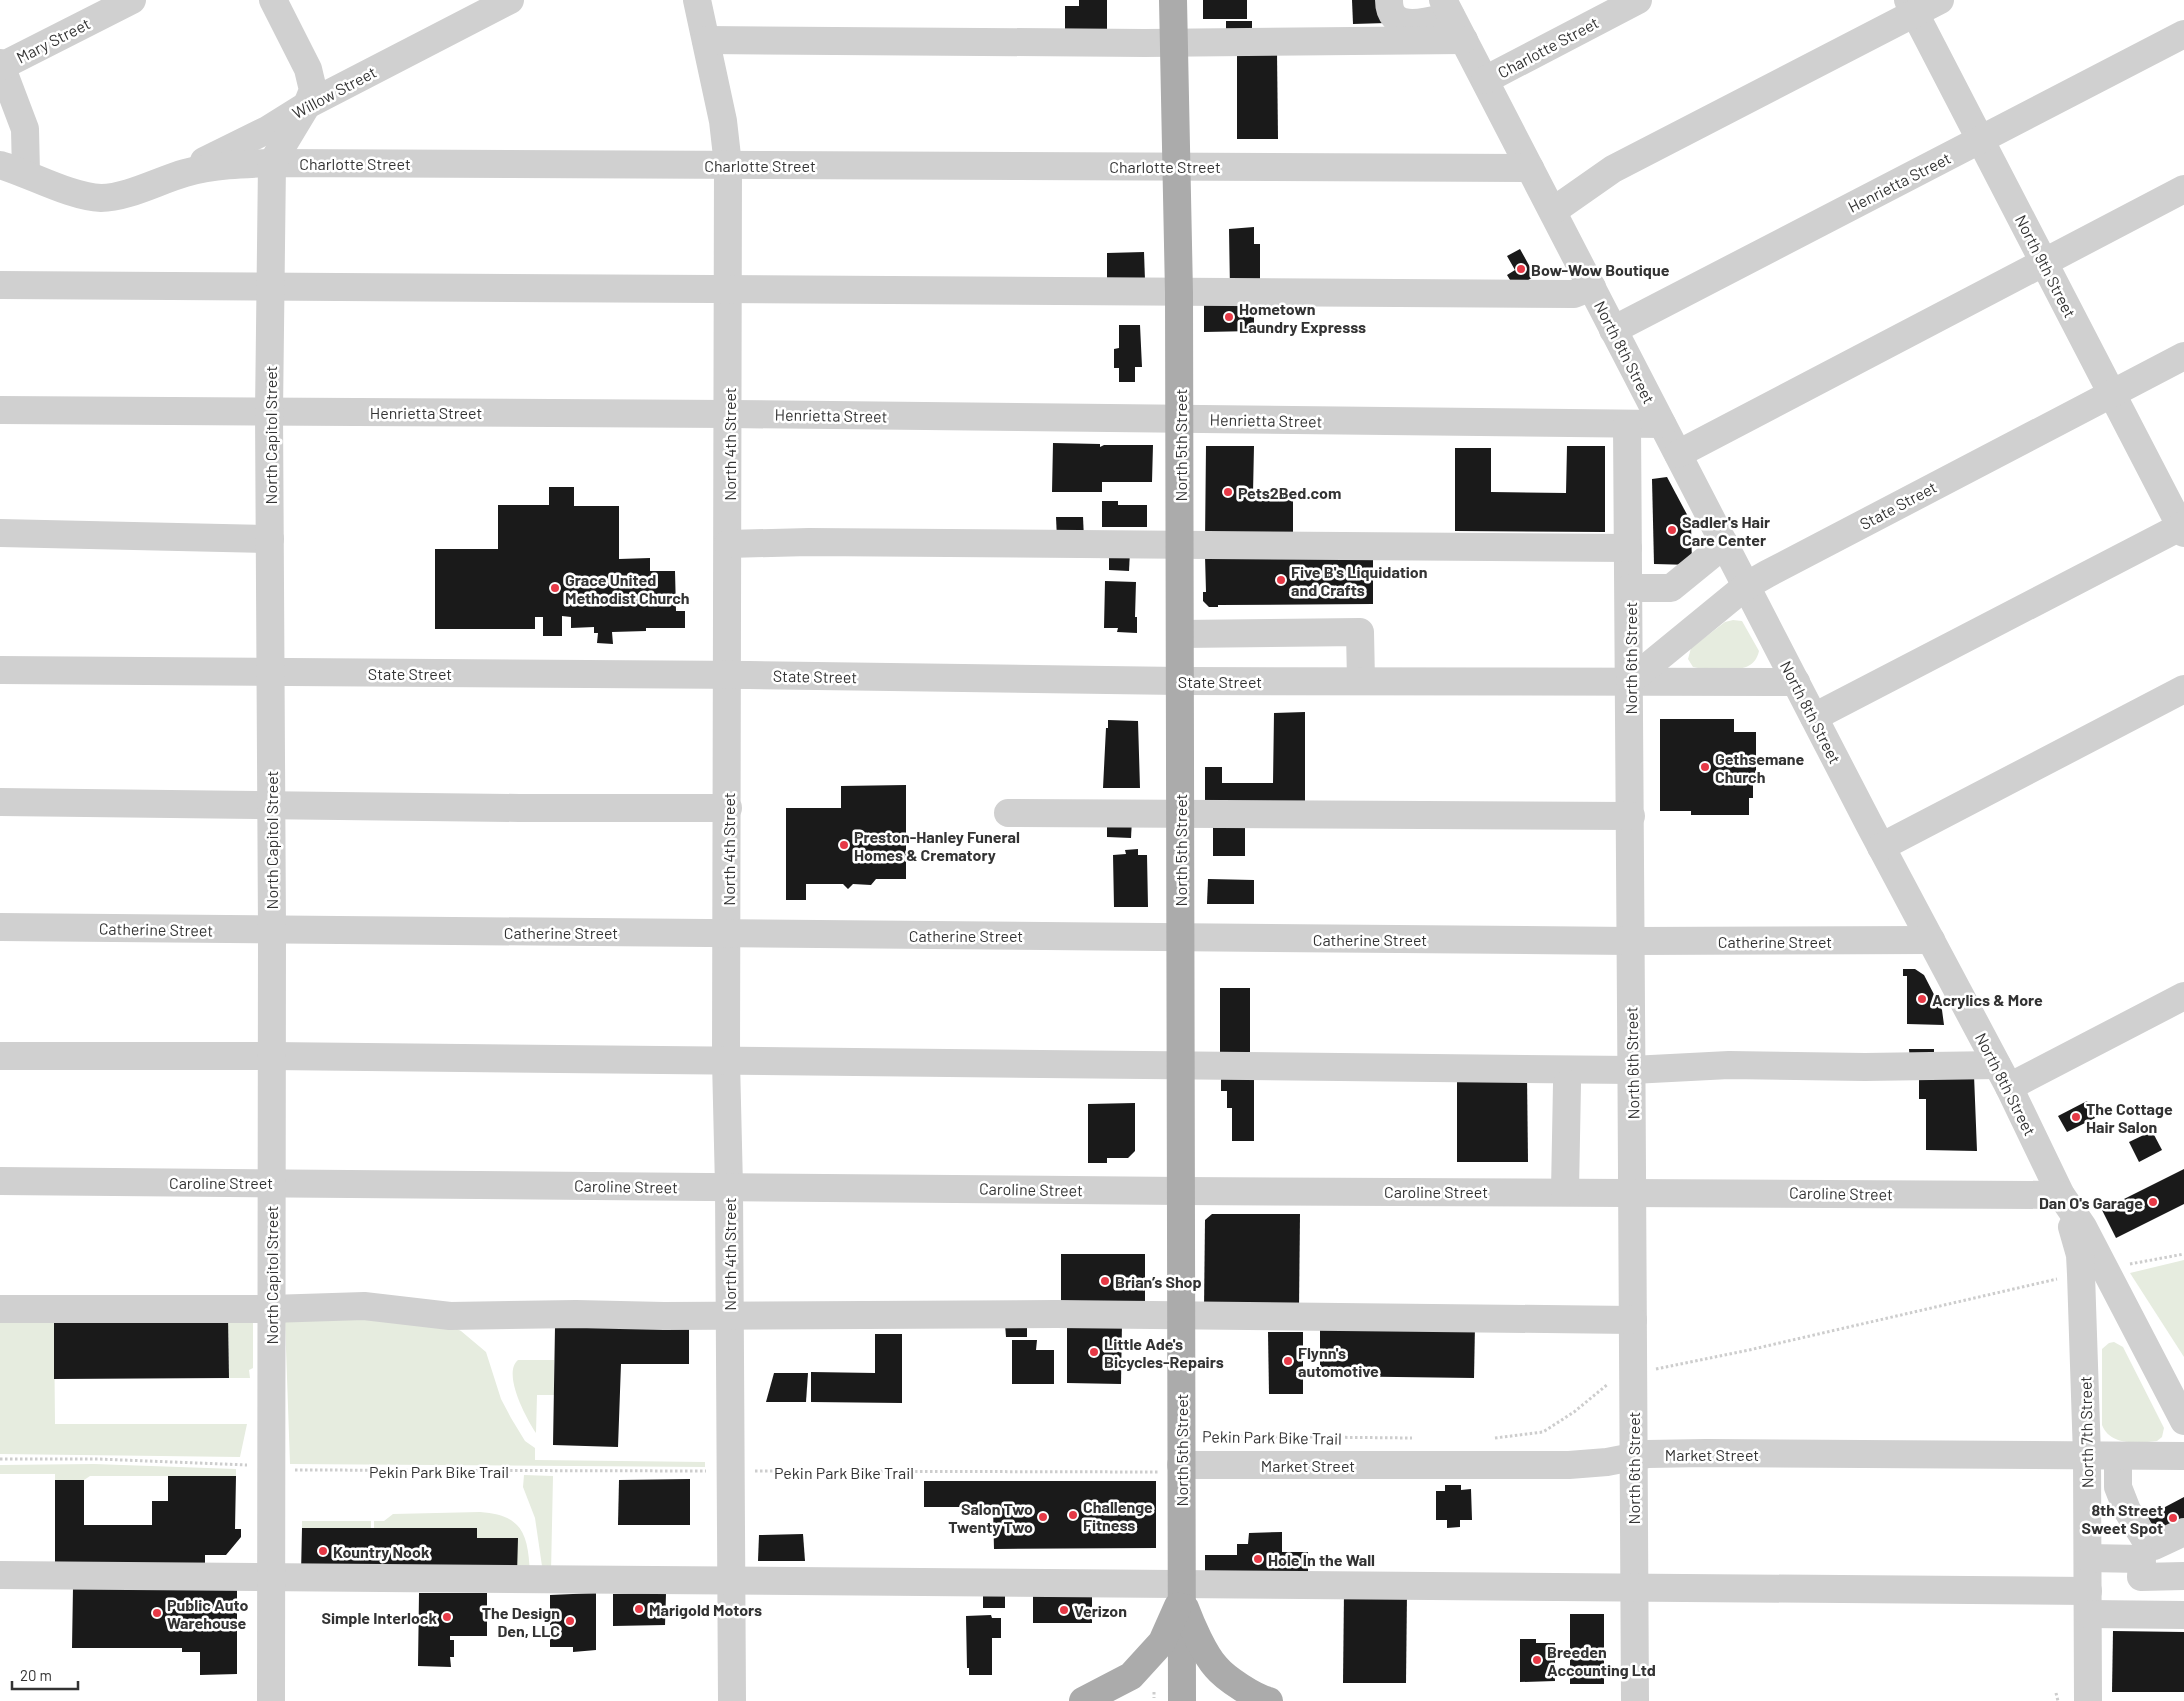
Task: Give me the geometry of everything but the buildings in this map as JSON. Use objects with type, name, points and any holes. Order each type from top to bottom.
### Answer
[{"type":"main road","name":"North 5th Street","points":[[1173,0],[1180,419],[1182,1315],[1181,1435],[1170,1464],[1181,1591],[1182,1701]]},
{"type":"main road","points":[[1084,1701],[1131,1676],[1162,1642],[1181,1591]]},
{"type":"main road","points":[[1181,1591],[1191,1625],[1216,1667],[1256,1697],[1269,1701]]},
{"type":"street","name":"Mary Street","points":[[1,65],[132,0]]},
{"type":"street","points":[[272,163],[307,106],[313,90],[312,80],[273,0]]},
{"type":"street","name":"Willow Street","points":[[157,182],[267,130],[307,106],[510,0]]},
{"type":"street","name":"North 4th Street","points":[[696,0],[723,121],[728,165],[729,414],[726,675],[728,933],[726,1061],[729,1187],[732,1701]]},
{"type":"street","points":[[1389,0],[1389,11],[1394,18],[1406,23],[1423,23],[1447,8]]},
{"type":"street","name":"Charlotte Street","points":[[1485,80],[1638,0]]},
{"type":"street","points":[[1552,211],[1613,169],[1911,7],[1940,0]]},
{"type":"street","name":"North 9th Street","points":[[1911,7],[2183,528]]},
{"type":"street","name":"North 8th Street","points":[[1447,8],[1881,847],[2003,1076],[2061,1195]]},
{"type":"street","name":"Henrietta Street","points":[[1613,330],[2184,34]]},
{"type":"street","points":[[706,40],[1174,42],[1464,40]]},
{"type":"street","points":[[1,65],[24,130],[26,173]]},
{"type":"street","name":"Charlotte Street","points":[[0,165],[26,173],[70,191],[101,198],[114,196],[185,173],[226,164],[272,163],[1530,168]]},
{"type":"street","name":"North Capitol Street","points":[[271,1701],[270,1309],[272,930],[269,412],[272,163]]},
{"type":"street","points":[[1678,454],[2184,189]]},
{"type":"street","points":[[0,285],[1574,294],[1592,287]]},
{"type":"street","name":"State Street","points":[[1630,681],[1746,586],[2184,356]]},
{"type":"street","name":"Henrietta Street","points":[[0,410],[729,414],[1662,424]]},
{"type":"street","name":"North 6th Street","points":[[1627,425],[1634,1191],[1632,1374],[1635,1701]]},
{"type":"street","points":[[1814,717],[2183,528]]},
{"type":"street","points":[[0,534],[270,539]]},
{"type":"street","points":[[728,544],[1180,544],[1343,547],[1628,548]]},
{"type":"street","points":[[1629,588],[1671,588],[1725,544]]},
{"type":"street","points":[[1180,634],[1360,632],[1361,681]]},
{"type":"street","name":"State Street","points":[[0,670],[726,675],[1180,681],[1796,682]]},
{"type":"street","points":[[1881,847],[2184,689]]},
{"type":"street","points":[[0,802],[519,808],[728,808]]},
{"type":"street","points":[[1008,813],[1630,816]]},
{"type":"street","name":"Catherine Street","points":[[0,928],[1631,941],[1931,940]]},
{"type":"street","points":[[0,1056],[271,1056],[1632,1070],[1730,1065],[1865,1067],[2003,1076],[2184,996]]},
{"type":"street","points":[[1566,1191],[1567,1084]]},
{"type":"street","name":"Caroline Street","points":[[0,1181],[1182,1191],[1634,1191],[2061,1195]]},
{"type":"street","name":"North 7th Street","points":[[2061,1195],[2077,1240],[2093,1272],[2087,1456],[2088,1701]]},
{"type":"street","points":[[2093,1272],[2184,1421]]},
{"type":"street","points":[[0,1309],[270,1309],[364,1306],[450,1316],[729,1314],[1182,1315],[1303,1318],[1633,1320]]},
{"type":"street","name":"Market Street","points":[[1170,1464],[1569,1465],[1606,1462],[1648,1454],[1706,1453],[2184,1456]]},
{"type":"street","points":[[2118,1456],[2118,1487],[2127,1510],[2148,1544],[2154,1546],[2184,1532]]},
{"type":"street","points":[[2088,1558],[2142,1559],[2141,1576],[2184,1576]]},
{"type":"street","points":[[0,1575],[731,1580],[1181,1591],[1634,1588],[2088,1603],[2184,1615]]},
{"type":"path","points":[[1488,1439],[1517,1437],[1543,1432],[1574,1412],[1610,1382],[1632,1374],[1749,1350],[1911,1311],[2184,1254]]},
{"type":"path","name":"Pekin Park Bike Trail","points":[[1181,1435],[1419,1438]]},
{"type":"path","name":"Pekin Park Bike Trail","points":[[0,1459],[98,1459],[271,1466],[303,1471],[1158,1473],[1170,1464]]},
{"type":"path","points":[[1154,1692],[1154,1698]]},
{"type":"path","points":[[2056,1693],[2058,1701]]},
{"type":"shaded area","points":[[1733,620],[1742,621],[1759,651],[1753,663],[1736,669],[1693,667],[1688,659],[1691,648],[1725,622]]},
{"type":"shaded area","points":[[2184,1260],[2184,1357],[2130,1273]]},
{"type":"shaded area","points":[[228,1316],[253,1322],[253,1368],[249,1370],[250,1378],[229,1378]]},
{"type":"shaded area","points":[[290,1316],[445,1323],[461,1331],[486,1352],[501,1399],[525,1441],[535,1448],[535,1460],[705,1462],[705,1467],[290,1464],[285,1320]]},
{"type":"shaded area","points":[[0,1318],[54,1319],[55,1424],[247,1424],[240,1457],[0,1454]]},
{"type":"shaded area","points":[[2114,1342],[2123,1347],[2164,1428],[2162,1437],[2157,1441],[2125,1442],[2118,1440],[2111,1437],[2102,1425],[2102,1349],[2109,1343]]},
{"type":"shaded area","points":[[518,1360],[554,1360],[554,1395],[537,1395],[536,1433],[522,1407],[514,1385],[514,1366]]},
{"type":"shaded area","points":[[94,1464],[236,1469],[236,1476],[90,1476],[84,1480],[55,1480],[55,1474],[0,1474],[0,1465]]},
{"type":"shaded area","points":[[524,1475],[553,1476],[551,1573],[543,1573],[535,1518],[523,1487]]},
{"type":"shaded area","points":[[480,1512],[506,1517],[520,1529],[525,1538],[530,1574],[477,1538],[477,1528],[374,1528],[374,1521],[384,1521],[393,1514]]},
{"type":"shaded area","points":[[302,1521],[371,1521],[371,1528],[302,1528]]},
{"type":"place","name":"Bow-Wow Boutique","points":[[1521,269]]},
{"type":"place","name":"Hometown Laundry Expresss","points":[[1229,317]]},
{"type":"place","name":"Pets2Bed.com","points":[[1228,492]]},
{"type":"place","name":"Sadler's Hair Care Center","points":[[1672,530]]},
{"type":"place","name":"Five B's Liquidation and Crafts","points":[[1281,580]]},
{"type":"place","name":"Grace United Methodist Church","points":[[555,588]]},
{"type":"place","name":"Gethsemane Church","points":[[1705,767]]},
{"type":"place","name":"Preston-Hanley Funeral Homes & Crematory","points":[[844,845]]},
{"type":"place","name":"Acrylics & More","points":[[1922,999]]},
{"type":"place","name":"The Cottage Hair Salon","points":[[2076,1117]]},
{"type":"place","name":"Dan O's Garage","points":[[2153,1202]]},
{"type":"place","name":"Brian’s Shop","points":[[1105,1281]]},
{"type":"place","name":"Little Ade's Bicycles-Repairs","points":[[1094,1352]]},
{"type":"place","name":"Flynn's automotive","points":[[1288,1361]]},
{"type":"place","name":"Challenge Fitness","points":[[1073,1515]]},
{"type":"place","name":"Salon Two Twenty Two","points":[[1043,1517]]},
{"type":"place","name":"8th Street Sweet Spot","points":[[2173,1518]]},
{"type":"place","name":"Kountry Nook","points":[[323,1551]]},
{"type":"place","name":"Hole In the Wall","points":[[1258,1559]]},
{"type":"place","name":"Marigold Motors","points":[[639,1609]]},
{"type":"place","name":"Verizon","points":[[1064,1610]]},
{"type":"place","name":"Public Auto Warehouse","points":[[157,1613]]},
{"type":"place","name":"Simple Interlock","points":[[447,1617]]},
{"type":"place","name":"The Design Den, LLC","points":[[570,1621]]},
{"type":"place","name":"Breeden Accounting Ltd","points":[[1537,1660]]}]
